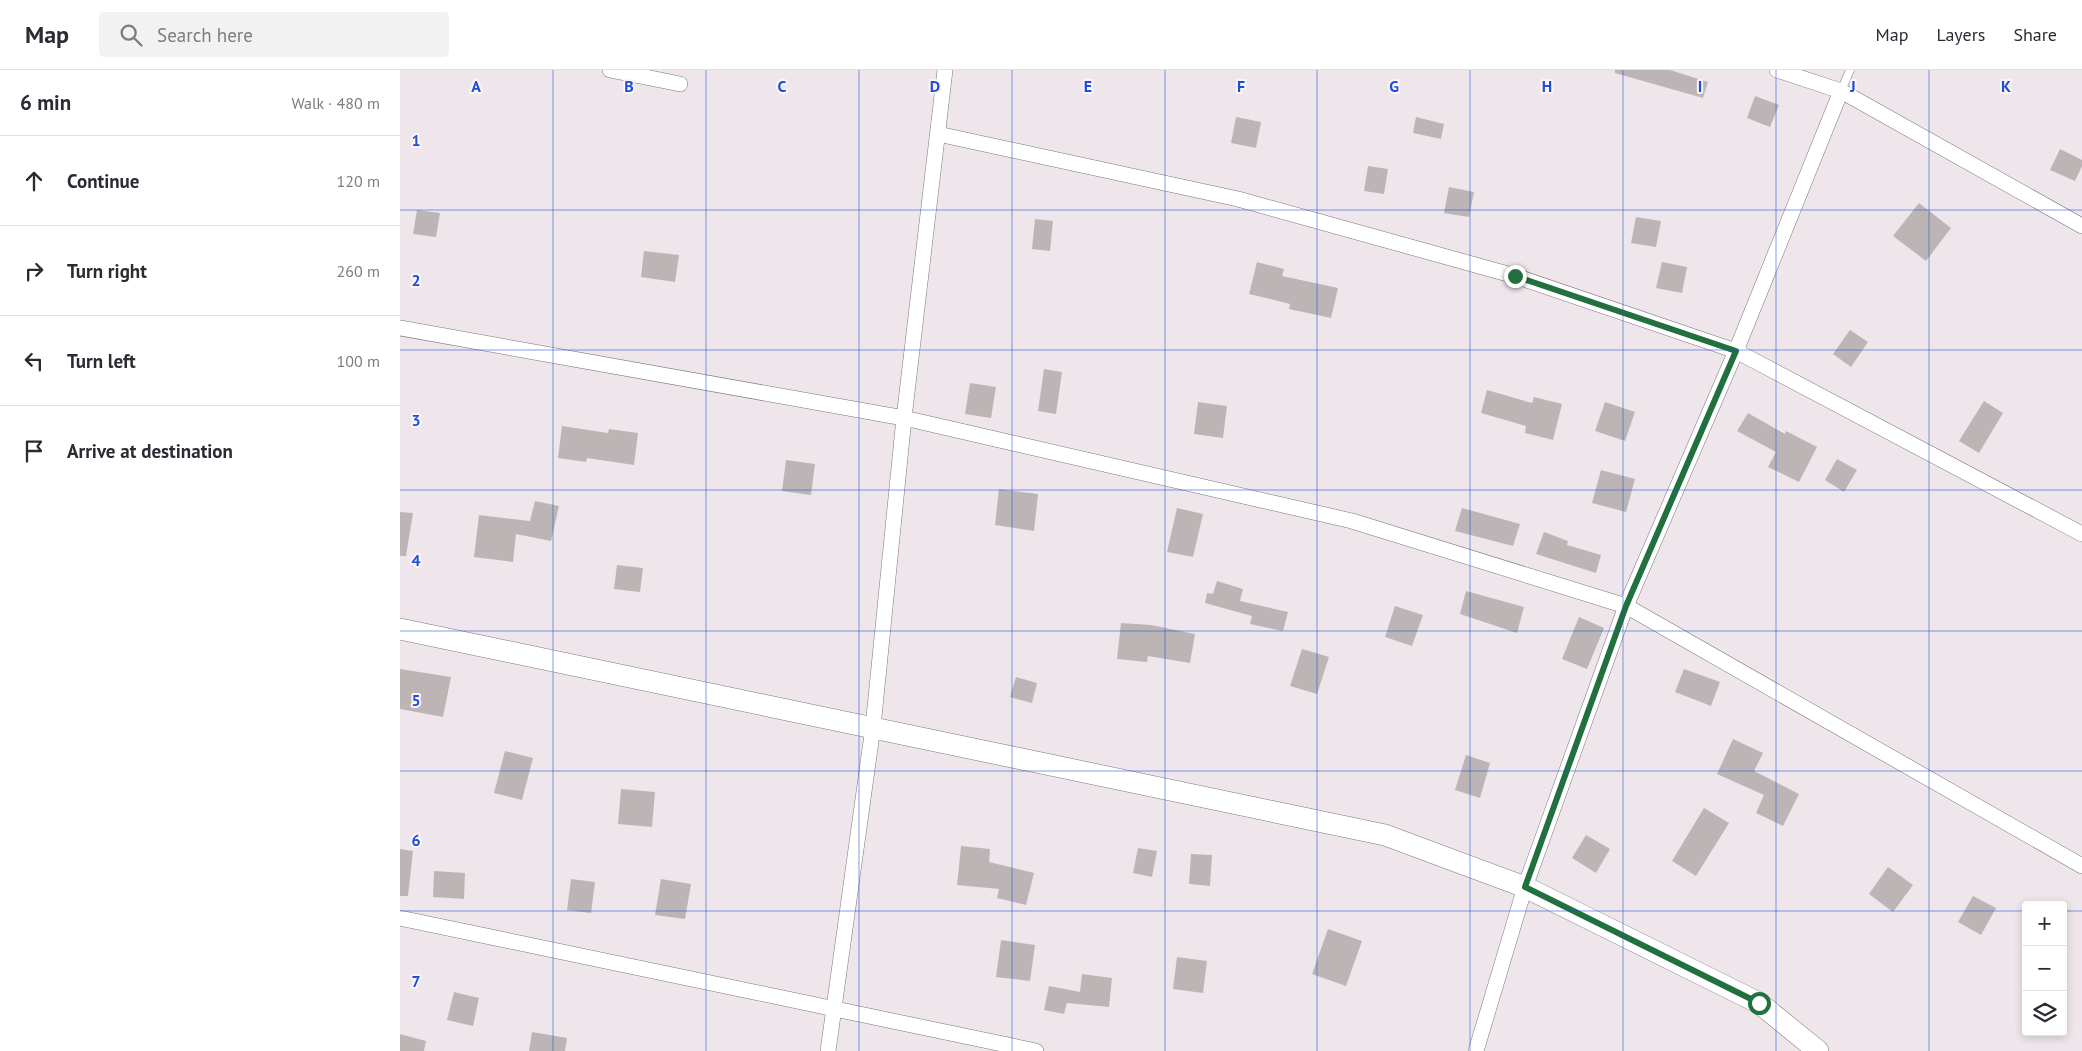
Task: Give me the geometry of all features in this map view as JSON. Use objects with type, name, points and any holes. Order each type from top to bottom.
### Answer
[{"type":"street","points":[[610,70],[680,84]]},
{"type":"street","points":[[828,1051],[873,727],[904,418],[946,70]]},
{"type":"street","points":[[1778,70],[1841,91],[2082,226]]},
{"type":"street","points":[[1476,1051],[1525,887],[1626,606],[1736,351],[1841,91]]},
{"type":"street","points":[[938,134],[1238,199],[1515,276],[1736,351],[2082,534]]},
{"type":"street","points":[[400,328],[904,418],[1352,521],[1626,606],[2082,866]]},
{"type":"street","points":[[400,629],[1386,835],[1525,887],[1759,1003],[1818,1051]]},
{"type":"street","points":[[400,918],[1036,1051]]},
{"type":"lane","points":[[1841,91],[1850,70]]},
{"type":"building","points":[[1615,70],[1670,70],[1708,82],[1703,98],[1615,73]]},
{"type":"building","points":[[1755,96],[1779,105],[1770,127],[1747,118]]},
{"type":"building","points":[[1236,117],[1261,122],[1256,148],[1231,143]]},
{"type":"building","points":[[1416,117],[1444,124],[1441,139],[1413,133]]},
{"type":"building","points":[[2060,149],[2082,160],[2082,166],[2075,181],[2050,170]]},
{"type":"building","points":[[1368,166],[1388,169],[1384,194],[1364,191]]},
{"type":"building","points":[[1449,187],[1474,192],[1469,217],[1444,213]]},
{"type":"building","points":[[1919,203],[1951,228],[1926,261],[1893,236]]},
{"type":"building","points":[[417,210],[440,213],[436,237],[413,234]]},
{"type":"building","points":[[1636,217],[1661,221],[1656,247],[1631,243]]},
{"type":"building","points":[[1035,219],[1053,221],[1050,251],[1032,249]]},
{"type":"building","points":[[644,251],[679,255],[675,282],[641,277]]},
{"type":"building","points":[[1257,262],[1284,269],[1282,276],[1338,288],[1331,318],[1289,309],[1290,304],[1249,294]]},
{"type":"building","points":[[1662,262],[1687,267],[1682,293],[1656,288]]},
{"type":"building","points":[[1850,330],[1868,342],[1851,367],[1833,354]]},
{"type":"building","points":[[1044,369],[1062,372],[1056,414],[1038,411]]},
{"type":"building","points":[[970,383],[996,387],[991,418],[965,414]]},
{"type":"building","points":[[1487,390],[1532,403],[1534,397],[1562,404],[1553,440],[1525,433],[1526,426],[1481,413]]},
{"type":"building","points":[[1984,401],[2003,413],[1979,453],[1959,441]]},
{"type":"building","points":[[1198,402],[1227,406],[1223,438],[1194,434]]},
{"type":"building","points":[[1605,402],[1635,412],[1625,441],[1595,431]]},
{"type":"building","points":[[1748,413],[1785,434],[1786,431],[1817,447],[1799,482],[1768,467],[1776,452],[1737,431]]},
{"type":"building","points":[[562,426],[608,433],[609,429],[638,433],[634,465],[587,458],[586,462],[558,458]]},
{"type":"building","points":[[1837,459],[1857,470],[1844,492],[1825,480]]},
{"type":"building","points":[[786,460],[815,464],[811,495],[782,491]]},
{"type":"building","points":[[1601,470],[1635,479],[1626,512],[1592,503]]},
{"type":"building","points":[[999,489],[1038,494],[1034,531],[995,525]]},
{"type":"building","points":[[535,501],[559,506],[551,541],[516,534],[513,562],[474,557],[479,515],[530,521]]},
{"type":"building","points":[[1177,508],[1203,514],[1193,557],[1167,552]]},
{"type":"building","points":[[1462,508],[1520,524],[1513,546],[1455,531]]},
{"type":"building","points":[[400,512],[413,513],[406,556],[400,556]]},
{"type":"building","points":[[1544,532],[1568,541],[1567,545],[1601,555],[1596,573],[1536,554]]},
{"type":"building","points":[[617,565],[643,568],[640,592],[614,589]]},
{"type":"building","points":[[1217,581],[1243,589],[1240,601],[1288,612],[1283,631],[1250,624],[1252,616],[1205,603],[1207,593],[1213,594]]},
{"type":"building","points":[[1466,591],[1524,607],[1517,633],[1460,614]]},
{"type":"building","points":[[1395,606],[1423,615],[1412,646],[1385,637]]},
{"type":"building","points":[[1579,617],[1604,628],[1587,669],[1562,659]]},
{"type":"building","points":[[1121,623],[1151,625],[1195,634],[1190,663],[1148,656],[1147,662],[1117,659]]},
{"type":"building","points":[[1302,649],[1329,657],[1317,694],[1290,686]]},
{"type":"building","points":[[400,669],[451,677],[443,717],[400,709]]},
{"type":"building","points":[[1684,669],[1720,682],[1711,706],[1675,692]]},
{"type":"building","points":[[1016,677],[1037,683],[1032,703],[1010,697]]},
{"type":"building","points":[[1733,739],[1763,753],[1754,771],[1799,794],[1783,826],[1756,813],[1764,795],[1717,774]]},
{"type":"building","points":[[505,751],[533,758],[522,800],[494,793]]},
{"type":"building","points":[[1466,755],[1490,763],[1480,798],[1455,790]]},
{"type":"building","points":[[621,789],[655,792],[652,827],[618,824]]},
{"type":"building","points":[[1704,808],[1729,823],[1696,876],[1672,861]]},
{"type":"building","points":[[1586,835],[1610,849],[1596,873],[1572,858]]},
{"type":"building","points":[[961,846],[990,849],[989,862],[1034,873],[1026,905],[997,898],[999,889],[957,885]]},
{"type":"building","points":[[1138,848],[1157,851],[1152,877],[1133,873]]},
{"type":"building","points":[[400,849],[413,851],[408,896],[400,896]]},
{"type":"building","points":[[1191,854],[1212,855],[1210,886],[1189,884]]},
{"type":"building","points":[[1888,867],[1913,885],[1893,912],[1869,894]]},
{"type":"building","points":[[434,871],[465,873],[464,899],[433,897]]},
{"type":"building","points":[[571,879],[595,882],[591,913],[567,910]]},
{"type":"building","points":[[661,879],[691,884],[685,919],[655,915]]},
{"type":"building","points":[[1973,896],[1996,908],[1981,935],[1958,922]]},
{"type":"building","points":[[1328,929],[1362,941],[1346,986],[1312,974]]},
{"type":"building","points":[[1001,940],[1035,945],[1030,981],[996,977]]},
{"type":"building","points":[[1177,957],[1207,961],[1203,993],[1173,989]]},
{"type":"building","points":[[1082,974],[1112,978],[1109,1007],[1067,1003],[1064,1014],[1044,1010],[1049,986],[1080,992]]},
{"type":"building","points":[[454,992],[479,998],[473,1026],[447,1020]]},
{"type":"building","points":[[532,1032],[567,1038],[565,1051],[529,1051]]},
{"type":"building","points":[[400,1034],[426,1041],[424,1051],[400,1051]]},
{"type":"route","points":[[1515,276],[1736,351],[1626,606],[1525,887],[1759,1003]]}]
